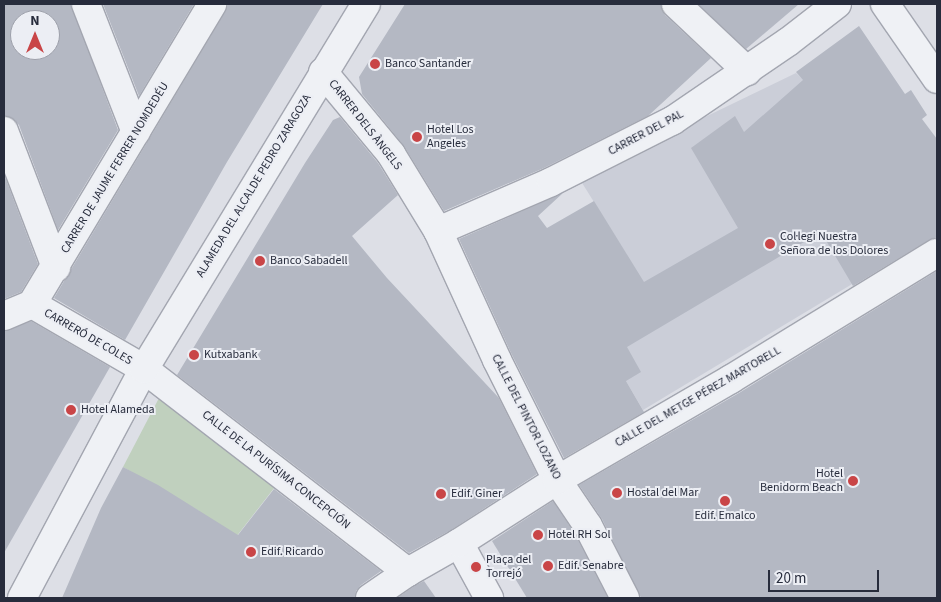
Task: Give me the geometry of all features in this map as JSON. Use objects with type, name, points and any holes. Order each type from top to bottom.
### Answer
[{"type":"street","points":[[86,4],[136,132]]},
{"type":"street","name":"ALAMEDA DEL ALCALDE PEDRO ZARAGOZA","points":[[22,598],[144,369],[366,4]]},
{"type":"street","points":[[676,4],[747,71]]},
{"type":"street","name":"CARRER DEL PAL","points":[[438,231],[551,182],[672,121],[747,71],[837,4]]},
{"type":"street","points":[[885,4],[937,79]]},
{"type":"street","name":"CARRER DE JAUME FERRER NOMDEDÉU","points":[[32,304],[210,5]]},
{"type":"street","name":"CARRER DELS ÀNGELS","points":[[323,72],[391,154],[438,231]]},
{"type":"street","points":[[4,131],[56,266]]},
{"type":"street","name":"CALLE DEL PINTOR LOZANO","points":[[438,231],[497,360],[557,480],[588,526],[625,598]]},
{"type":"street","name":"CALLE DEL METGE PÉREZ MARTORELL","points":[[370,598],[408,572],[459,543],[557,480],[731,379],[937,253]]},
{"type":"street","points":[[4,316],[32,304]]},
{"type":"street","name":"CARRERÓ DE COLES","points":[[32,304],[144,369]]},
{"type":"street","name":"CALLE DE LA PURÍSIMA CONCEPCIÓN","points":[[144,369],[408,572]]},
{"type":"street","points":[[459,543],[489,598]]},
{"type":"shaded area","name":"Col·legi Nuestra Señora de los Dolores","points":[[796,73],[902,172],[937,210],[937,233],[643,410],[626,381],[627,255],[579,178]]},
{"type":"green space","points":[[159,398],[187,416],[278,483],[208,573],[175,551],[199,511],[123,467]]},
{"type":"building","points":[[4,4],[71,4],[118,130],[58,230],[19,125],[13,119],[4,116]]},
{"type":"building","points":[[103,4],[194,4],[139,96]]},
{"type":"building","points":[[228,4],[323,4],[227,162],[125,340],[54,298]]},
{"type":"building","points":[[405,4],[661,4],[665,15],[711,58],[648,116],[544,168],[444,211],[404,146],[362,94],[359,77]]},
{"type":"building","points":[[698,4],[799,4],[746,49]]},
{"type":"building","points":[[859,26],[905,94],[911,90],[927,115],[922,119],[937,139],[937,237],[853,286],[821,232],[627,347],[641,372],[626,381],[644,412],[564,458],[511,353],[459,239],[563,193],[538,216],[547,228],[594,201],[644,282],[738,228],[691,148],[735,116],[744,132],[803,80],[796,72]]},
{"type":"building","points":[[340,117],[378,163],[398,195],[352,236],[387,278],[499,398],[537,474],[451,530],[409,553],[177,375],[305,163],[333,120]]},
{"type":"building","points":[[4,174],[38,264],[21,292],[4,299]]},
{"type":"building","points":[[937,271],[937,598],[641,598],[602,519],[579,485],[739,393]]},
{"type":"building","points":[[31,321],[110,367],[4,553],[4,331]]},
{"type":"building","points":[[123,467],[158,485],[238,535],[274,489],[381,571],[361,585],[356,591],[355,598],[62,598],[101,508]]},
{"type":"building","name":"Edif. Senabre","points":[[553,501],[575,534],[608,598],[527,598],[492,541]]},
{"type":"building","points":[[424,581],[436,598],[397,598],[416,585]]},
{"type":"place","name":"Banco Santander","points":[[375,64]]},
{"type":"place","name":"Hotel Los Angeles","points":[[417,137]]},
{"type":"place","name":"Col·legi Nuestra Señora de los Dolores","points":[[770,244]]},
{"type":"place","name":"Banco Sabadell","points":[[260,261]]},
{"type":"place","name":"Kutxabank","points":[[194,355]]},
{"type":"place","name":"Hotel Alameda","points":[[71,410]]},
{"type":"place","name":"Hotel Benidorm Beach","points":[[853,481]]},
{"type":"place","name":"Hostal del Mar","points":[[617,493]]},
{"type":"place","name":"Edif. Giner","points":[[441,494]]},
{"type":"place","name":"Edif. Emalco","points":[[725,501]]},
{"type":"place","name":"Hotel RH Sol","points":[[538,535]]},
{"type":"place","name":"Edif. Ricardo","points":[[251,552]]},
{"type":"place","name":"Edif. Senabre","points":[[548,566]]},
{"type":"place","name":"Plaça del Torrejó","points":[[476,567]]}]
